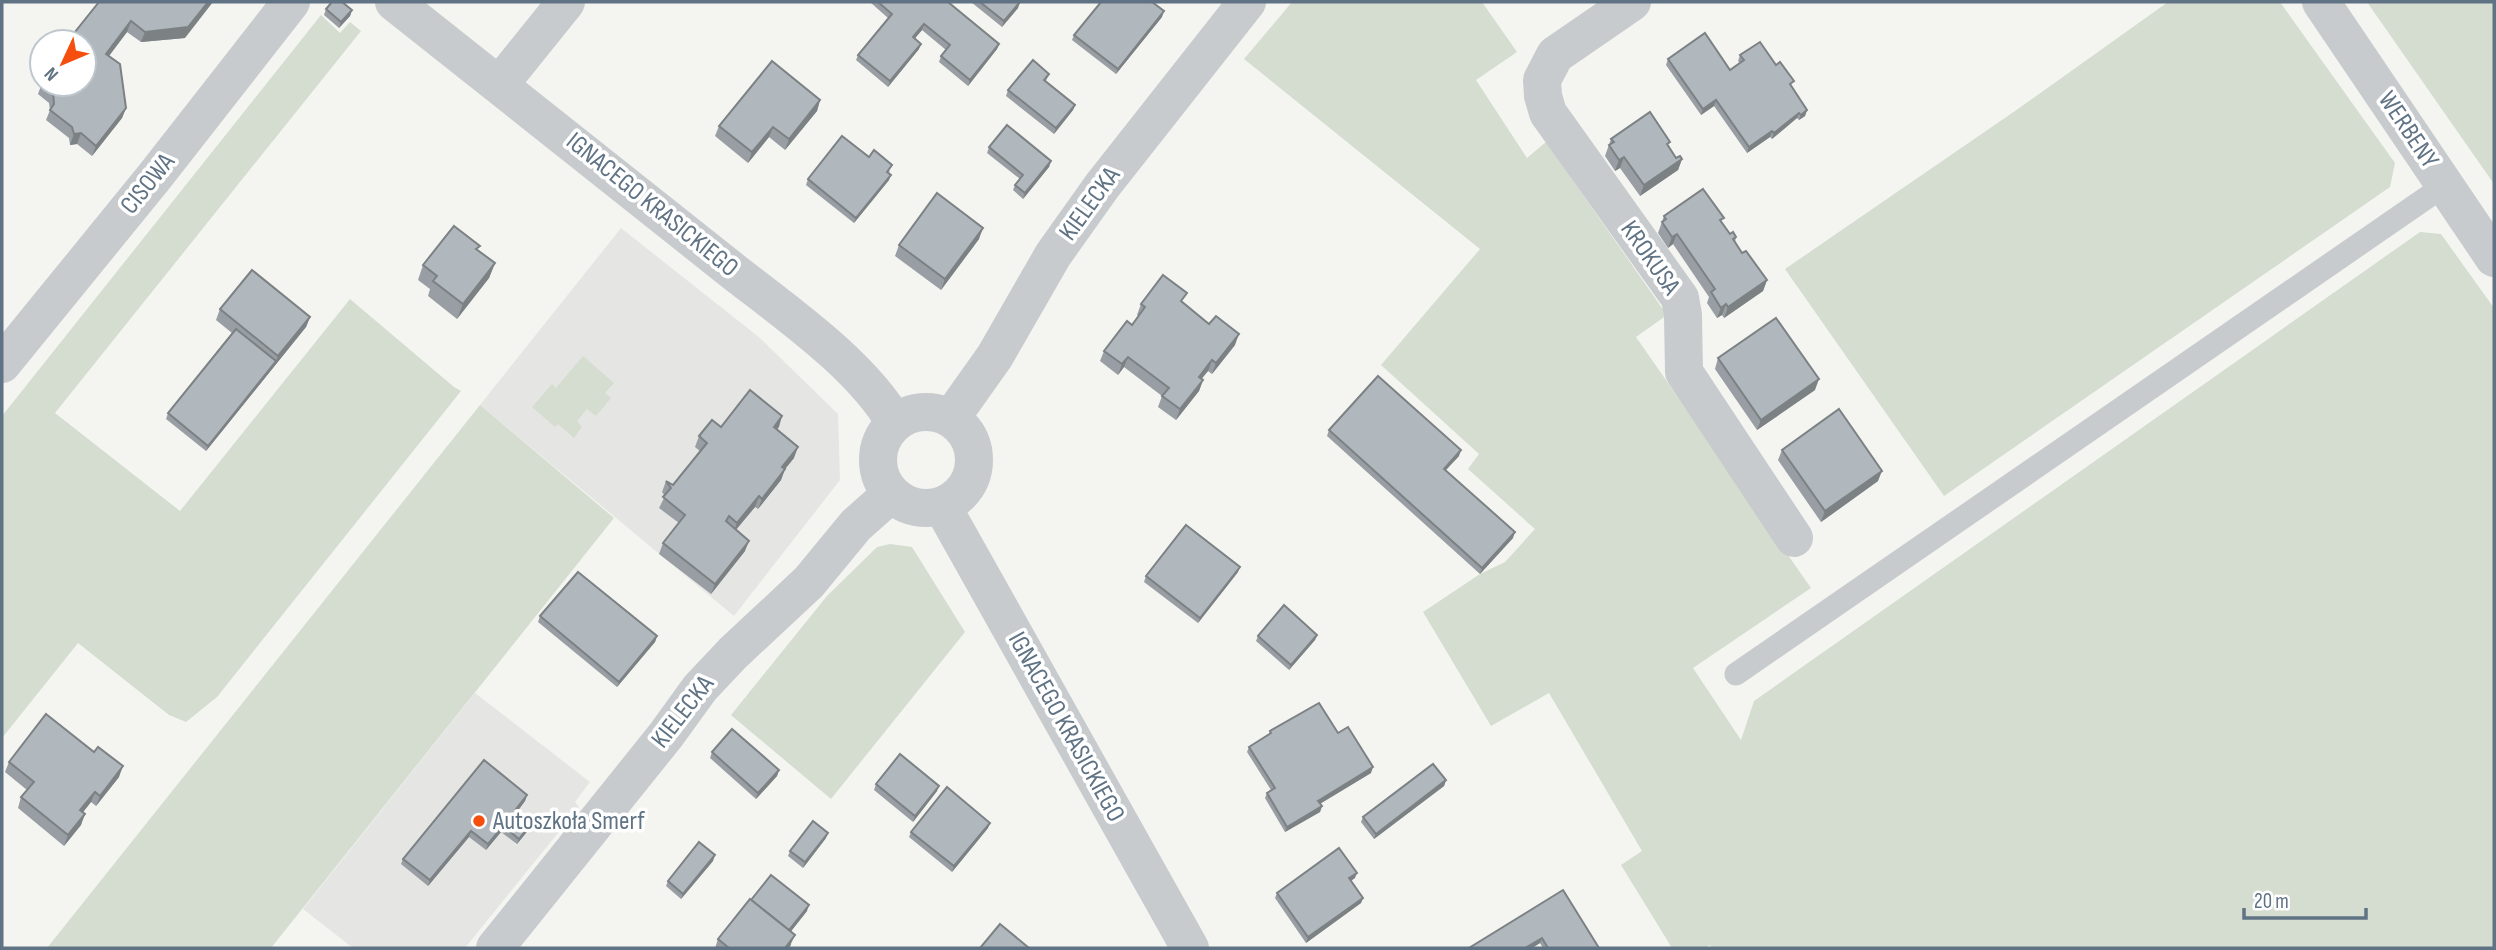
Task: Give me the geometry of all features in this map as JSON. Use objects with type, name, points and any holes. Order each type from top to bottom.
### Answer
[{"type":"street","name":"CISOWA","points":[[2,364],[155,176],[291,2]]},
{"type":"street","name":"IGNACEGO KRASICKIEGO","points":[[394,2],[811,334],[873,392],[895,423]]},
{"type":"street","points":[[500,84],[566,2]]},
{"type":"street","name":"KIELECKA","points":[[951,418],[995,356],[1054,255],[1102,186],[1247,2]]},
{"type":"street","name":"KROKUSA","points":[[1632,2],[1555,55],[1542,80],[1548,113],[1680,298],[1684,372],[1794,538]]},
{"type":"street","name":"WERBENY","points":[[2321,2],[2494,258]]},
{"type":"street","points":[[933,411],[951,418],[963,428],[972,443],[975,461],[972,478],[962,493],[942,506],[918,508],[903,503],[891,494],[882,481],[877,464],[879,447],[887,431],[895,423],[916,412],[933,411]]},
{"type":"street","name":"KIELECKA","points":[[495,948],[700,688],[809,582],[856,525],[891,494]]},
{"type":"street","name":"IGNACEGO KRASICKIEGO","points":[[942,506],[1190,948]]},
{"type":"lane","points":[[1736,674],[2445,185]]},
{"type":"shaded area","points":[[1292,2],[1482,2],[1517,52],[1476,80],[1527,158],[1546,142],[1667,315],[1636,337],[1811,588],[1693,668],[1741,740],[1754,701],[2420,232],[2441,234],[2494,308],[2494,948],[1712,948],[1710,945],[1705,948],[1672,948],[1621,865],[1642,851],[1549,693],[1491,726],[1423,612],[1480,574],[1505,562],[1535,529],[1468,469],[1479,454],[1381,365],[1480,249],[1244,59]]},
{"type":"shaded area","points":[[2168,2],[2280,2],[2395,163],[2390,187],[1944,496],[1785,269]]},
{"type":"shaded area","points":[[2367,2],[2494,2],[2494,184]]},
{"type":"shaded area","points":[[321,15],[340,33],[350,22],[361,31],[55,413],[180,511],[350,299],[461,391],[217,697],[186,722],[169,715],[78,643],[2,738],[2,416]]},
{"type":"shaded area","points":[[621,228],[760,338],[838,414],[840,480],[734,616],[480,405]]},
{"type":"shaded area","points":[[583,356],[614,383],[605,393],[611,398],[596,416],[587,409],[577,421],[582,427],[574,438],[558,424],[555,427],[532,407],[552,384],[556,388]]},
{"type":"shaded area","points":[[480,405],[614,518],[271,948],[47,948]]},
{"type":"shaded area","points":[[890,544],[912,547],[965,632],[831,799],[731,715],[827,596],[877,547]]},
{"type":"shaded area","points":[[475,693],[590,782],[575,802],[579,807],[465,948],[353,948],[303,909]]},
{"type":"building","points":[[99,2],[208,2],[188,27],[145,32],[131,21],[106,54],[120,64],[126,108],[96,146],[81,133],[74,134],[72,127],[50,110],[54,104],[54,98],[98,98],[98,28],[78,28]]},
{"type":"building","points":[[332,2],[342,2],[352,10],[341,22],[326,9]]},
{"type":"building","points":[[878,2],[948,2],[999,44],[970,80],[941,56],[950,45],[924,24],[913,37],[921,44],[890,81],[858,55],[892,14]]},
{"type":"building","points":[[980,2],[1020,2],[1004,21]]},
{"type":"building","points":[[1101,2],[1152,2],[1164,11],[1118,69],[1074,35]]},
{"type":"building","points":[[1705,33],[1730,70],[1744,60],[1740,55],[1760,42],[1776,65],[1780,62],[1794,81],[1790,84],[1807,110],[1749,147],[1716,100],[1703,109],[1668,59]]},
{"type":"building","points":[[1033,60],[1049,74],[1044,80],[1075,105],[1056,128],[1008,90]]},
{"type":"building","points":[[772,61],[820,100],[789,139],[773,127],[752,152],[719,126]]},
{"type":"building","points":[[1650,112],[1670,142],[1667,144],[1676,158],[1680,156],[1682,159],[1644,185],[1624,157],[1619,160],[1609,145],[1614,142],[1611,139]]},
{"type":"building","points":[[1007,125],[1051,161],[1025,193],[1015,185],[1023,175],[989,147]]},
{"type":"building","points":[[842,136],[869,157],[874,150],[892,165],[887,172],[891,175],[856,218],[808,179]]},
{"type":"building","points":[[1703,189],[1724,218],[1720,220],[1730,234],[1733,232],[1736,237],[1733,239],[1742,253],[1746,251],[1767,280],[1728,307],[1726,304],[1721,308],[1711,292],[1715,289],[1677,234],[1672,237],[1662,222],[1666,219],[1664,216]]},
{"type":"building","points":[[937,193],[983,228],[945,279],[899,245]]},
{"type":"building","points":[[454,226],[480,246],[476,249],[495,263],[463,304],[433,281],[437,276],[423,265]]},
{"type":"building","points":[[252,270],[310,317],[278,356],[220,309]]},
{"type":"building","points":[[1163,275],[1187,293],[1181,301],[1209,324],[1216,316],[1239,334],[1216,363],[1212,360],[1199,377],[1203,380],[1180,409],[1162,396],[1169,388],[1128,357],[1122,364],[1104,351],[1127,321],[1132,325],[1145,307],[1141,304]]},
{"type":"building","points":[[1776,318],[1819,379],[1761,420],[1718,358]]},
{"type":"building","points":[[236,329],[276,361],[208,446],[168,413]]},
{"type":"building","points":[[1378,376],[1461,450],[1444,469],[1515,532],[1482,568],[1329,430]]},
{"type":"building","points":[[750,390],[782,416],[774,427],[798,447],[762,499],[759,496],[737,523],[729,516],[726,521],[749,541],[715,584],[663,543],[685,515],[663,497],[671,488],[666,481],[673,485],[707,443],[699,436],[712,420],[721,427]]},
{"type":"building","points":[[1839,409],[1882,471],[1825,511],[1782,450]]},
{"type":"building","points":[[1186,525],[1240,567],[1200,618],[1146,576]]},
{"type":"building","points":[[578,572],[657,636],[619,682],[540,616]]},
{"type":"building","points":[[1284,605],[1317,635],[1291,665],[1258,636]]},
{"type":"building","points":[[1319,703],[1338,733],[1348,727],[1373,767],[1318,801],[1322,806],[1287,827],[1267,793],[1275,788],[1249,747],[1271,733],[1270,731]]},
{"type":"building","points":[[46,714],[94,752],[98,747],[123,766],[100,796],[95,792],[80,810],[85,814],[68,835],[21,797],[34,782],[9,762]]},
{"type":"building","points":[[732,729],[779,770],[758,793],[712,752]]},
{"type":"building","points":[[900,754],[939,786],[915,816],[876,784]]},
{"type":"building","name":"Autoszkoła Smerf","points":[[484,760],[527,795],[516,809],[532,822],[519,839],[503,826],[488,844],[471,831],[430,880],[403,859]]},
{"type":"building","points":[[1433,764],[1446,780],[1376,834],[1363,817]]},
{"type":"building","points":[[947,787],[990,823],[954,866],[911,832]]},
{"type":"building","points":[[813,821],[828,833],[805,862],[790,851]]},
{"type":"building","points":[[699,842],[715,855],[683,894],[668,881]]},
{"type":"building","points":[[1339,848],[1357,873],[1349,878],[1363,898],[1308,937],[1277,893]]},
{"type":"building","points":[[771,875],[809,905],[789,930],[751,900]]},
{"type":"building","points":[[1563,890],[1599,948],[1548,948],[1542,938],[1525,948],[1469,948]]},
{"type":"building","points":[[750,899],[795,935],[785,948],[729,948],[718,939]]},
{"type":"building","points":[[1000,924],[1029,948],[980,948]]},
{"type":"place","name":"Autoszkoła Smerf","points":[[479,821]]}]
